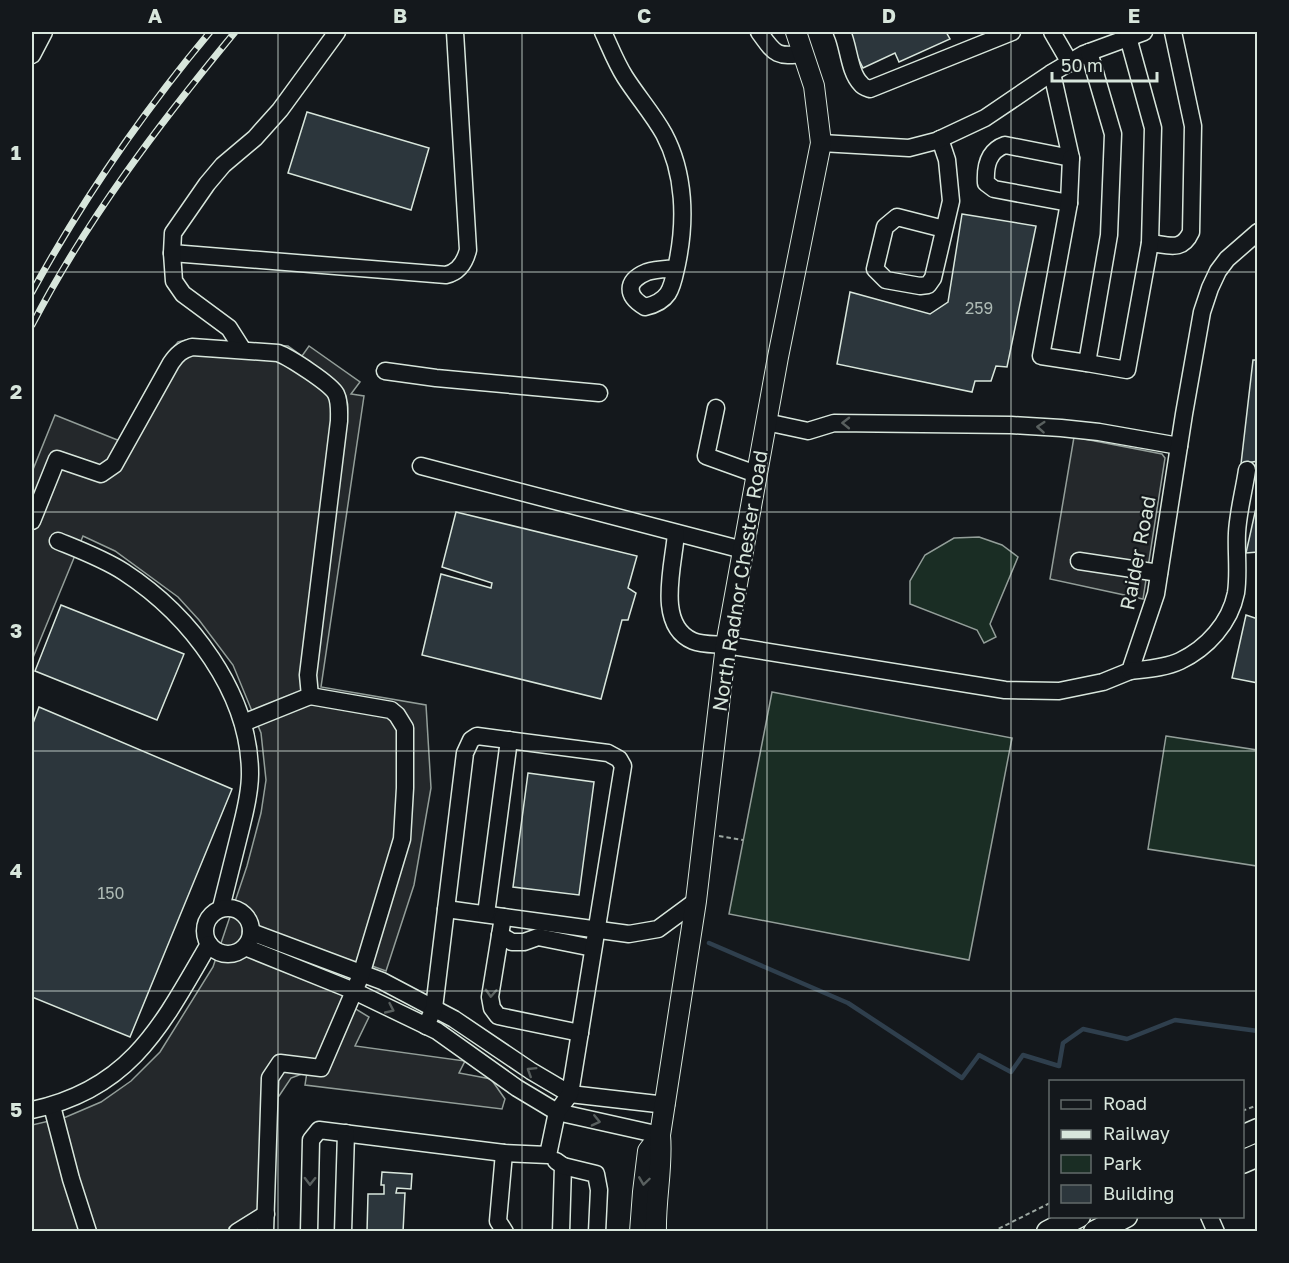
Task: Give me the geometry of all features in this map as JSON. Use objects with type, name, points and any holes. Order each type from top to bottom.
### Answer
[{"type":"highway","points":[[1048,1232],[1075,1218]]},
{"type":"highway","points":[[1095,1232],[1122,1218]]},
{"type":"main road","name":"North Radnor Chester Road","points":[[656,1232],[657,1193],[662,1156],[660,1135],[696,901],[726,645],[756,474],[821,143],[814,86],[796,32]]},
{"type":"main road","name":"North Radnor Chester Road","points":[[640,1232],[648,1151],[660,1135]]},
{"type":"street","points":[[32,56],[44,32]]},
{"type":"street","points":[[243,350],[229,328],[183,294],[174,281],[173,233],[207,184],[236,152],[255,138],[280,110],[337,32]]},
{"type":"street","points":[[172,253],[446,275],[459,269],[466,259],[468,250],[455,32]]},
{"type":"street","points":[[603,32],[624,75],[663,134],[675,161],[683,217],[676,268]]},
{"type":"street","points":[[759,32],[774,51],[784,56],[804,54]]},
{"type":"street","points":[[842,32],[848,45],[852,68],[861,84],[870,89],[1011,32]]},
{"type":"street","points":[[1052,32],[1070,63]]},
{"type":"street","points":[[821,143],[909,148],[940,139],[985,118],[1052,73],[1089,52],[1144,32]]},
{"type":"street","points":[[1150,243],[1179,246],[1187,241],[1191,232],[1193,126],[1173,32]]},
{"type":"street","points":[[1052,73],[1071,158],[1069,203],[1041,356],[1127,370],[1150,243],[1153,128],[1128,37]]},
{"type":"street","points":[[1087,363],[1109,235],[1113,134],[1089,52]]},
{"type":"street","points":[[940,139],[951,178],[951,201],[933,278],[928,285],[920,286],[886,280],[875,269],[885,227],[897,218],[944,228]]},
{"type":"street","points":[[1069,203],[994,189],[986,183],[985,175],[991,153],[1005,145],[1071,158]]},
{"type":"street","name":"Raider Road","points":[[1130,671],[1156,594],[1202,312],[1218,272],[1227,259],[1257,232]]},
{"type":"street","points":[[32,521],[57,459],[101,474],[114,465],[176,355],[182,350],[192,347],[243,350],[278,353],[288,357],[335,391],[339,403],[339,422],[308,675],[310,696]]},
{"type":"street","points":[[385,371],[599,393]]},
{"type":"street","points":[[716,408],[706,456],[756,474]]},
{"type":"street","points":[[766,422],[808,432],[834,423],[1011,425],[1099,432],[1179,446]]},
{"type":"street","points":[[421,466],[742,550]]},
{"type":"street","points":[[676,533],[669,589],[669,610],[678,630],[693,642],[726,645],[1005,690],[1059,691],[1103,682],[1130,671],[1179,662],[1207,644],[1225,622],[1235,594],[1237,533],[1247,470]]},
{"type":"street","points":[[58,541],[110,564],[153,594],[174,613],[208,655],[233,699],[243,723],[248,745],[250,783],[221,908]]},
{"type":"street","points":[[1079,561],[1159,573]]},
{"type":"street","points":[[243,723],[310,696],[390,710],[397,715],[405,728],[402,839],[361,975],[321,1068],[280,1063],[270,1078],[265,1232]]},
{"type":"street","points":[[426,1026],[434,1008],[465,753],[471,740],[477,736],[509,740],[608,753],[619,759],[622,766],[570,1094],[557,1112],[548,1155]]},
{"type":"street","points":[[486,914],[509,740]]},
{"type":"street","points":[[446,909],[629,934],[652,931],[674,919],[696,901]]},
{"type":"street","points":[[229,907],[243,913],[248,919],[248,940],[236,953],[228,954],[214,950],[204,930],[214,912],[221,908],[229,907]]},
{"type":"street","points":[[503,917],[490,997],[492,1008],[498,1016],[580,1033]]},
{"type":"street","points":[[500,935],[512,942],[524,942],[538,937],[593,948]]},
{"type":"street","points":[[248,940],[286,945],[382,981],[454,1019],[531,1071],[570,1094],[666,1105]]},
{"type":"street","points":[[248,940],[280,962],[354,991],[437,1031],[517,1088],[557,1112],[660,1135]]},
{"type":"street","points":[[32,1110],[52,1106],[93,1088],[108,1080],[135,1056],[165,1018],[209,944]]},
{"type":"street","points":[[280,962],[286,945]]},
{"type":"street","points":[[317,978],[325,961]]},
{"type":"street","points":[[52,1106],[88,1232]]},
{"type":"street","points":[[309,1232],[311,1140],[316,1132],[324,1130],[504,1153],[548,1155],[563,1166],[596,1174],[599,1190],[597,1232]]},
{"type":"street","points":[[343,1232],[346,1133]]},
{"type":"street","points":[[504,1153],[498,1221],[505,1232]]},
{"type":"street","points":[[561,1232],[563,1166]]},
{"type":"street","points":[[237,1232],[266,1214]]},
{"type":"street","points":[[1210,1218],[1216,1232]]},
{"type":"path","points":[[704,834],[743,840]]},
{"type":"path","points":[[993,1232],[1049,1204]]},
{"type":"green space","points":[[979,537],[1002,545],[1018,557],[990,624],[996,637],[984,643],[977,630],[910,604],[910,581],[925,555],[954,538]]},
{"type":"green space","points":[[772,692],[1012,738],[969,960],[729,914]]},
{"type":"green space","points":[[1166,736],[1257,750],[1257,866],[1148,849]]},
{"type":"shaded area","points":[[190,339],[288,346],[302,356],[309,346],[360,382],[351,394],[364,396],[321,687],[426,705],[431,788],[414,885],[386,971],[372,966],[354,1008],[369,1017],[355,1046],[465,1061],[459,1073],[491,1079],[505,1099],[502,1109],[305,1085],[307,1072],[291,1078],[279,1096],[262,1098],[257,1231],[32,1231],[32,1125],[66,1117],[101,1102],[131,1081],[160,1052],[213,967],[247,866],[261,813],[266,780],[261,733],[233,665],[199,620],[178,597],[115,551],[83,536],[32,660],[32,472],[55,415],[120,441],[173,348],[178,342]]},
{"type":"shaded area","points":[[1074,437],[1162,454],[1165,458],[1143,599],[1050,579]]},
{"type":"building","points":[[845,32],[946,32],[950,39],[899,62],[895,53],[863,68]]},
{"type":"building","points":[[307,112],[429,148],[411,210],[288,173]]},
{"type":"building","points":[[962,214],[1036,226],[1007,367],[996,366],[991,381],[975,381],[972,392],[837,364],[850,292],[930,314],[948,302]]},
{"type":"building","points":[[1253,360],[1258,360],[1258,461],[1241,464]]},
{"type":"building","points":[[1258,499],[1258,552],[1246,553]]},
{"type":"building","points":[[456,512],[637,556],[628,588],[636,593],[628,620],[622,620],[601,699],[422,655],[441,574],[491,588],[492,583],[442,567]]},
{"type":"building","points":[[61,605],[184,654],[157,720],[35,671]]},
{"type":"building","points":[[1246,615],[1258,619],[1258,683],[1232,678]]},
{"type":"building","points":[[39,707],[232,789],[130,1037],[32,997],[32,726]]},
{"type":"building","points":[[528,773],[594,782],[579,895],[513,887]]},
{"type":"building","points":[[382,1172],[412,1174],[411,1189],[397,1188],[396,1193],[405,1193],[403,1232],[367,1232],[368,1194],[384,1194],[384,1185],[381,1185]]},
{"type":"waterway","points":[[709,943],[848,1003],[962,1078],[979,1055],[1011,1072],[1023,1055],[1059,1066],[1063,1043],[1083,1029],[1127,1039],[1175,1020],[1258,1031]]},
{"type":"railway","points":[[32,292],[71,224],[137,125],[210,32]]},
{"type":"railway","points":[[32,325],[76,247],[100,210],[152,137],[235,32]]}]
